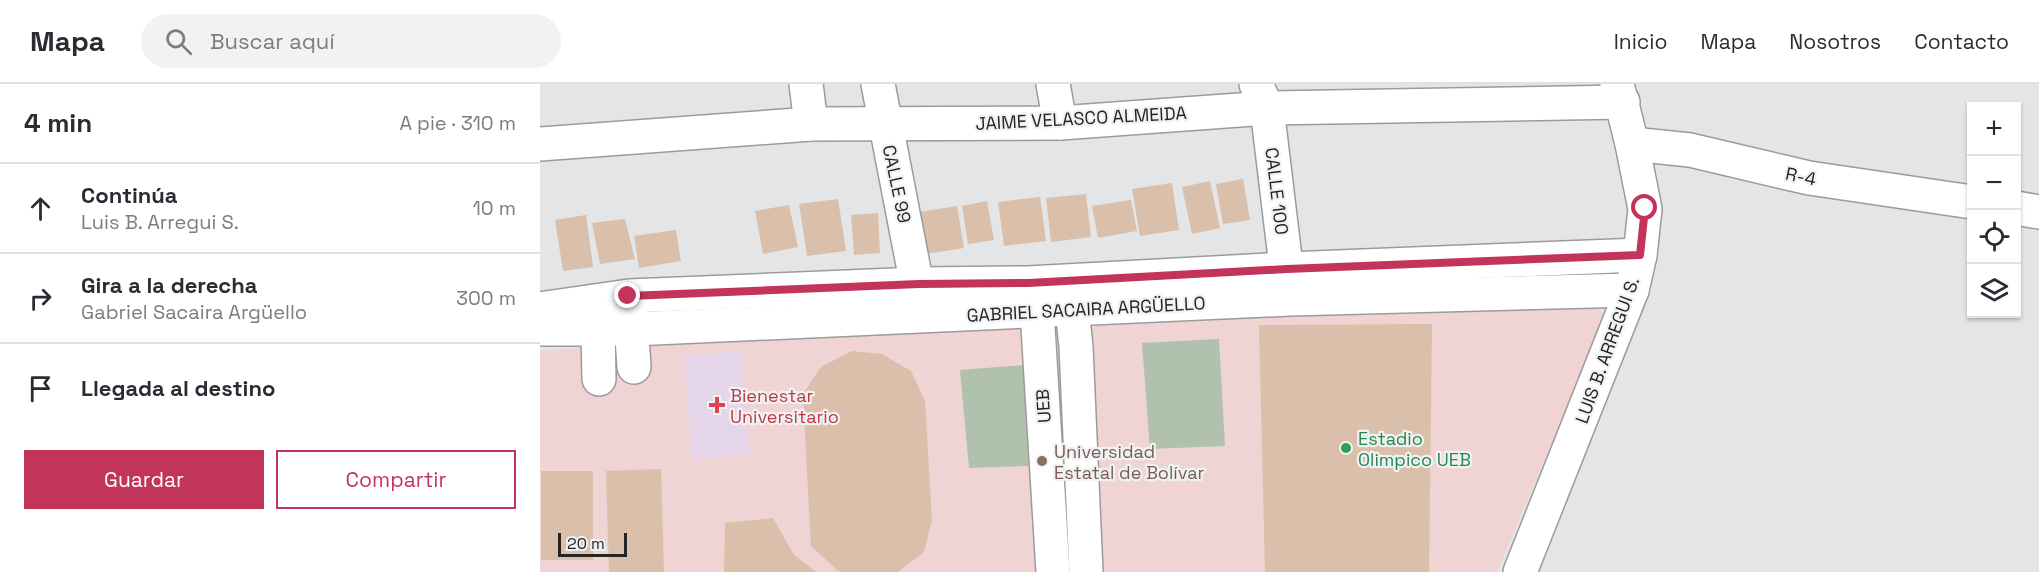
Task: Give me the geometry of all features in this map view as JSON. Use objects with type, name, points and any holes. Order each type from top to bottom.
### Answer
[{"type":"street","points":[[806,84],[812,124]]},
{"type":"street","name":"CALLE 99","points":[[878,84],[919,284],[923,316]]},
{"type":"street","points":[[1053,84],[1060,123]]},
{"type":"street","name":"JAIME VELASCO ALMEIDA","points":[[540,144],[812,124],[1060,123],[1262,96],[1620,93]]},
{"type":"street","name":"LUIS B. ARREGUI S.","points":[[1520,572],[1632,290],[1640,255],[1645,208],[1620,93]]},
{"type":"street","name":"CALLE 100","points":[[1262,96],[1289,284]]},
{"type":"street","name":"R-4","points":[[1632,144],[1690,150],[1809,178],[1967,201]]},
{"type":"street","points":[[2021,209],[2039,212]]},
{"type":"street","name":"GABRIEL SACAIRA ARGÜELLO","points":[[541,309],[598,329],[923,316],[1031,297],[1289,284],[1640,255]]},
{"type":"street","name":"GABRIEL SACAIRA ARGÜELLO","points":[[541,309],[628,296],[919,284],[1031,297]]},
{"type":"street","name":"GABRIEL SACAIRA ARGÜELLO","points":[[1289,284],[1632,290]]},
{"type":"street","points":[[1071,295],[1086,572]]},
{"type":"street","points":[[628,296],[633,329],[634,367]]},
{"type":"street","name":"UEB","points":[[1031,297],[1038,327],[1053,572]]},
{"type":"street","points":[[598,329],[599,379]]},
{"type":"shaded area","name":"Universidad Estatal de Bolívar","points":[[1593,306],[1606,315],[1497,572],[540,572],[540,351],[659,341],[1366,307]]},
{"type":"shaded area","name":"Bienestar Universitario","points":[[742,351],[749,455],[691,459],[685,355]]},
{"type":"green space","points":[[1219,339],[1225,446],[1150,449],[1142,343]]},
{"type":"green space","points":[[1026,365],[1028,466],[969,468],[960,370]]},
{"type":"building","points":[[1243,179],[1250,220],[1223,224],[1216,184]]},
{"type":"building","points":[[1210,181],[1220,228],[1192,234],[1182,187]]},
{"type":"building","points":[[1172,183],[1179,230],[1140,236],[1132,189]]},
{"type":"building","points":[[1086,194],[1091,237],[1051,242],[1046,198]]},
{"type":"building","points":[[1040,197],[1046,241],[1004,246],[998,202]]},
{"type":"building","points":[[838,199],[846,251],[807,256],[799,204]]},
{"type":"building","points":[[1131,200],[1137,231],[1098,238],[1092,206]]},
{"type":"building","points":[[987,201],[994,240],[968,244],[962,206]]},
{"type":"building","points":[[789,205],[798,247],[763,254],[755,211]]},
{"type":"building","points":[[957,206],[964,248],[925,254],[919,212]]},
{"type":"building","points":[[878,213],[880,253],[854,255],[851,215]]},
{"type":"building","points":[[586,215],[593,267],[563,271],[555,220]]},
{"type":"building","points":[[625,219],[635,259],[600,264],[592,223]]},
{"type":"building","points":[[676,230],[681,261],[639,268],[634,236]]},
{"type":"building","name":"Estadio Olimpico UEB","points":[[1432,324],[1429,572],[1265,572],[1259,325]]},
{"type":"building","points":[[852,351],[882,354],[911,371],[925,401],[932,520],[924,552],[898,572],[838,571],[811,546],[803,394],[821,367]]},
{"type":"building","points":[[661,469],[664,572],[609,572],[606,471]]},
{"type":"building","points":[[541,471],[593,471],[593,560],[541,560]]},
{"type":"building","points":[[773,518],[794,555],[816,572],[724,572],[725,523]]},
{"type":"place","name":"Bienestar Universitario","points":[[717,405]]},
{"type":"place","name":"Estadio Olimpico UEB","points":[[1346,448]]},
{"type":"place","name":"Universidad Estatal de Bolívar","points":[[1042,461]]},
{"type":"route","points":[[628,296],[919,284],[1028,283],[1287,269],[1640,255],[1645,208]]}]
